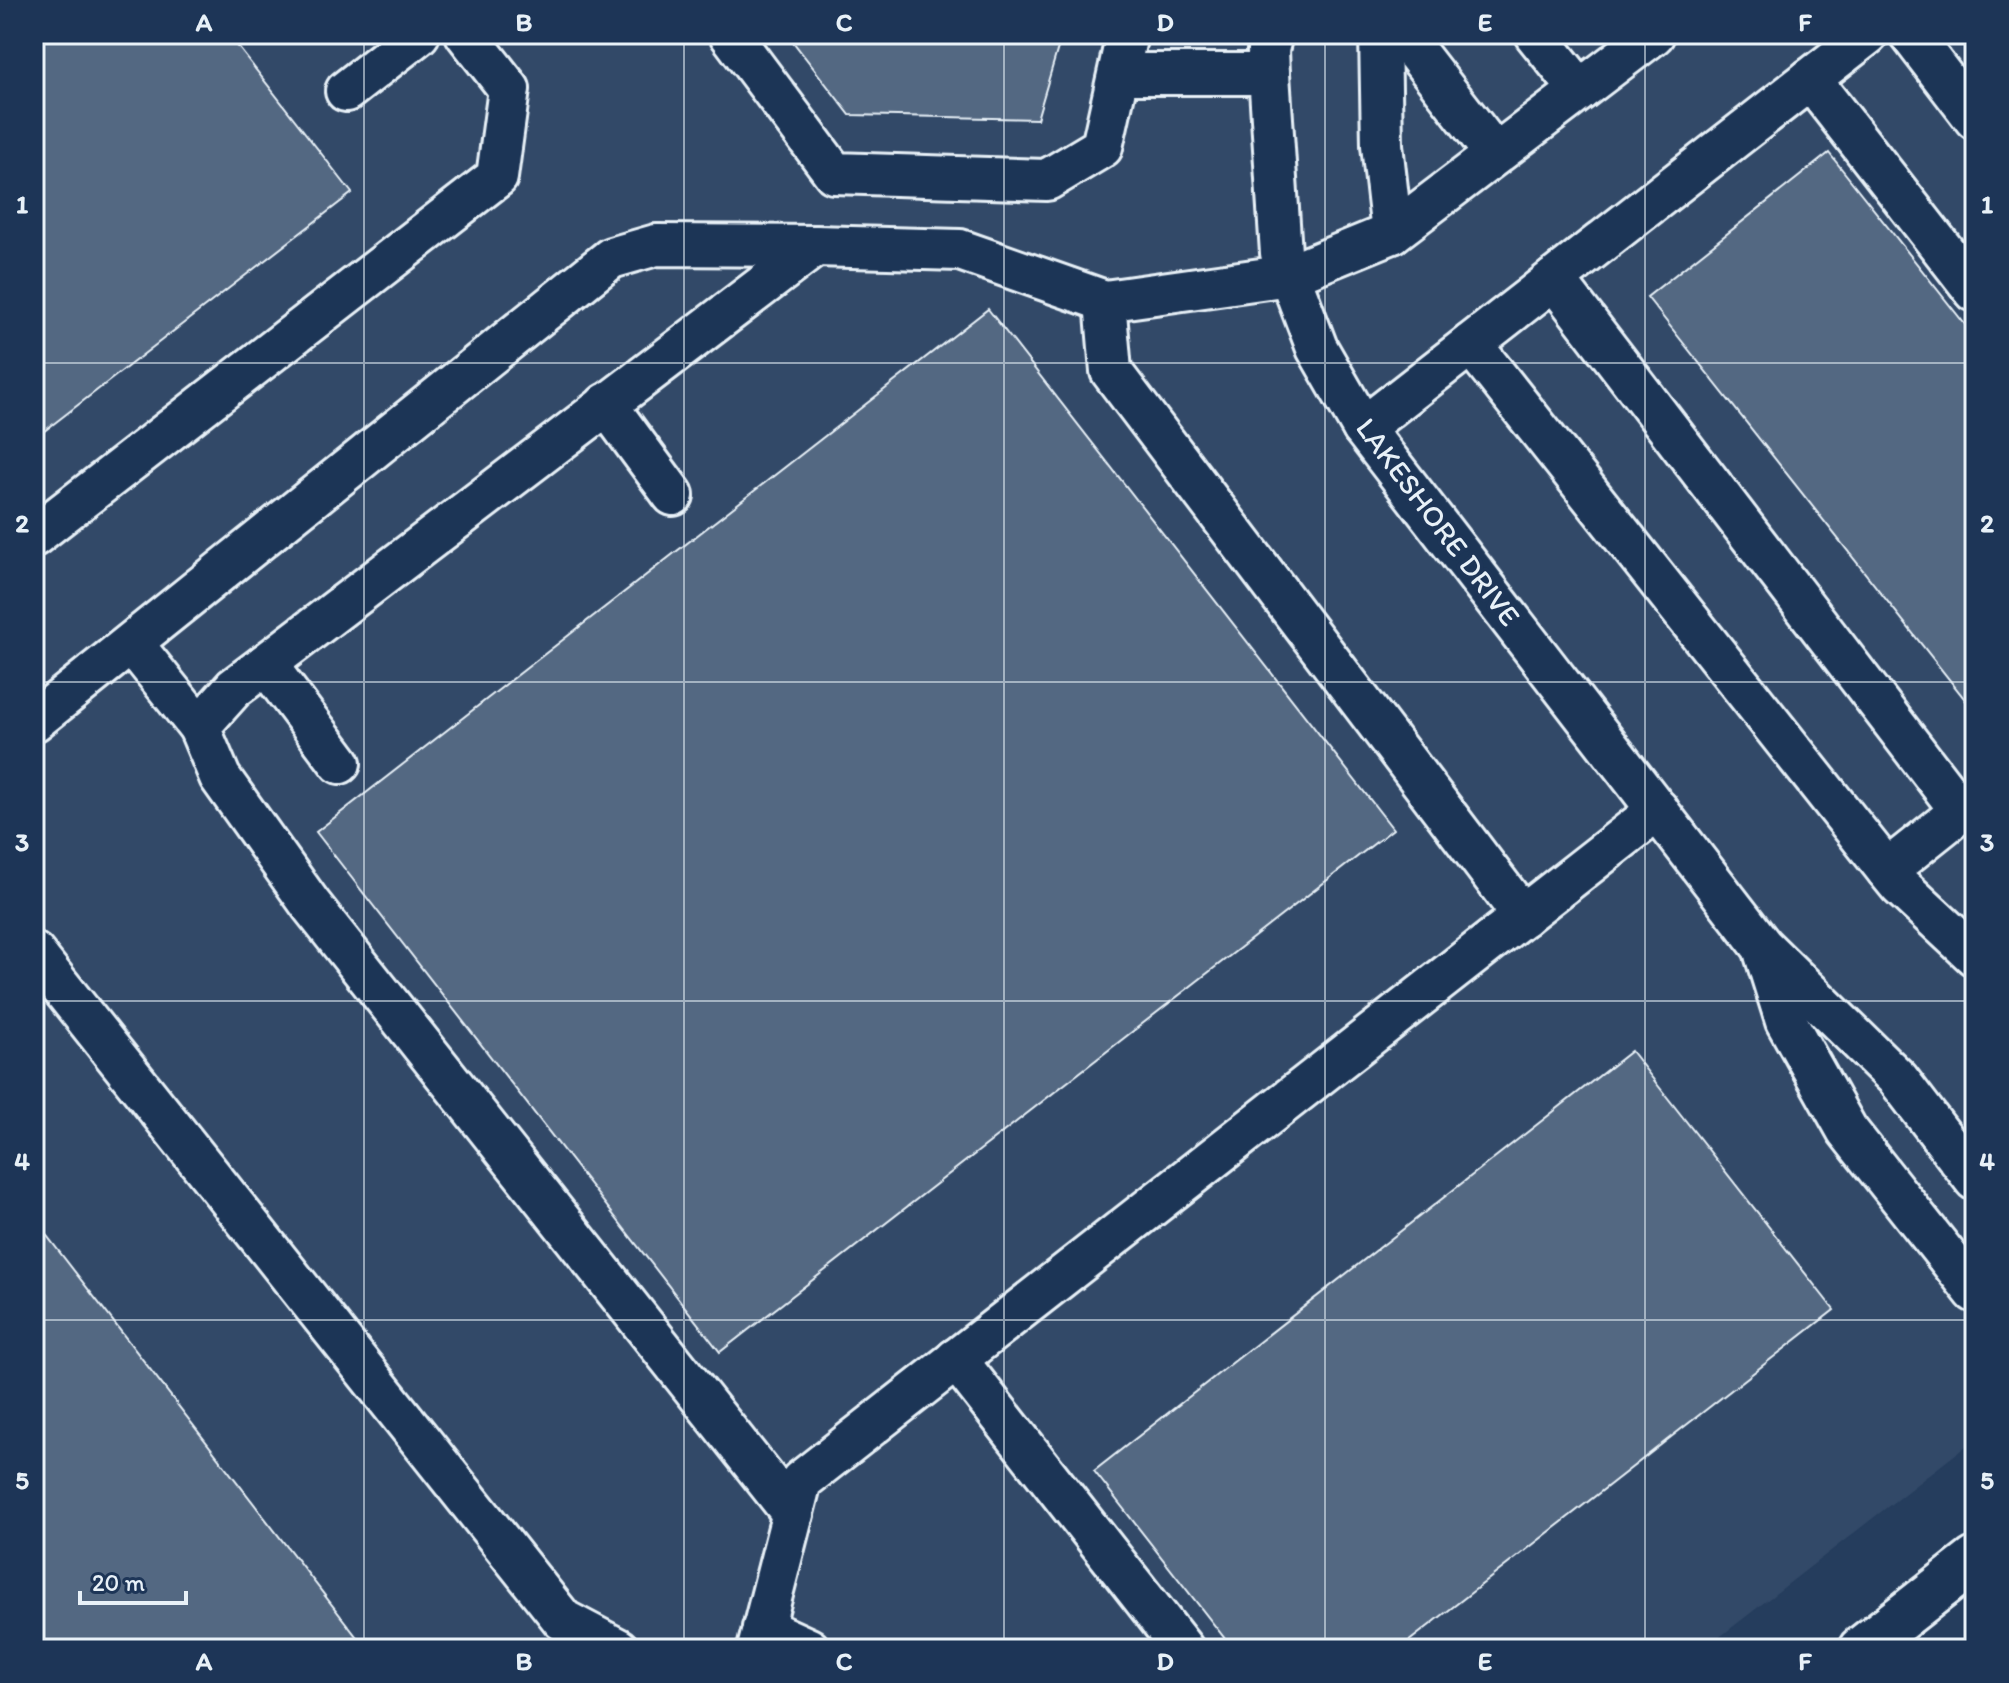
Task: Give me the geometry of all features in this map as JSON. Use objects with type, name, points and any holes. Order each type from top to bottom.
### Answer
[{"type":"main road","points":[[1861,1649],[1975,1560]]},
{"type":"street","points":[[346,91],[419,34]]},
{"type":"street","points":[[34,536],[497,177],[509,89],[466,34]]},
{"type":"street","points":[[730,34],[834,173],[1047,180],[1102,147],[1127,34]]},
{"type":"street","name":"LAKESHORE DRIVE","points":[[1272,34],[1268,50],[1281,253],[1317,348],[1363,428],[1762,946],[1898,1079],[1975,1180]]},
{"type":"street","points":[[1380,34],[1382,145],[1392,233]]},
{"type":"street","points":[[1402,34],[1495,154]]},
{"type":"street","points":[[1535,34],[1580,90]]},
{"type":"street","points":[[34,721],[611,258],[656,245],[960,250],[1105,301],[1289,275],[1392,233],[1654,34]]},
{"type":"street","points":[[1363,428],[1868,34]]},
{"type":"street","points":[[1910,34],[1975,119]]},
{"type":"street","points":[[1119,74],[1269,74]]},
{"type":"street","points":[[1810,79],[1975,291]]},
{"type":"street","points":[[199,727],[234,688],[815,246]]},
{"type":"street","points":[[1554,279],[1961,811],[1887,870]]},
{"type":"street","points":[[1105,301],[1111,371],[1523,916]]},
{"type":"street","points":[[1471,344],[1900,886],[1975,956]]},
{"type":"street","points":[[606,404],[673,495]]},
{"type":"street","points":[[132,643],[199,727],[220,777],[311,905],[793,1514]]},
{"type":"street","points":[[266,664],[340,763]]},
{"type":"street","points":[[809,1649],[760,1639],[801,1481],[1658,810]]},
{"type":"street","name":"LAKESHORE DRIVE","points":[[1762,946],[1786,1021],[1847,1130],[1975,1292]]},
{"type":"street","points":[[34,953],[563,1620],[618,1649]]},
{"type":"street","points":[[956,1359],[1183,1649]]},
{"type":"shaded area","points":[[34,34],[1975,34],[1975,1439],[1704,1649],[34,1649]]},
{"type":"building","points":[[34,34],[228,34],[352,193],[34,439]]},
{"type":"building","points":[[787,34],[1062,34],[1037,119],[850,115]]},
{"type":"building","points":[[1829,153],[1975,337],[1975,712],[1647,297]]},
{"type":"building","points":[[988,309],[1393,829],[720,1352],[316,832]]},
{"type":"building","points":[[1631,1051],[1834,1310],[1399,1649],[1233,1649],[1094,1471]]},
{"type":"building","points":[[34,1219],[366,1649],[34,1649]]}]
